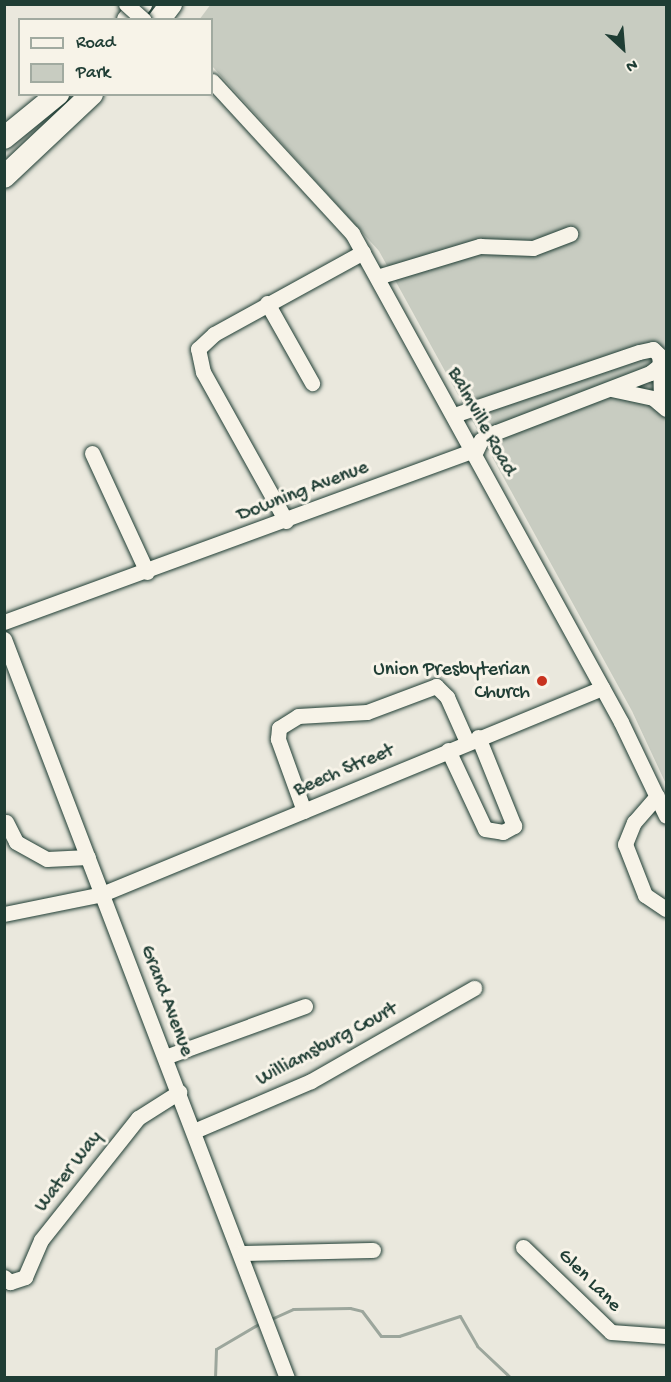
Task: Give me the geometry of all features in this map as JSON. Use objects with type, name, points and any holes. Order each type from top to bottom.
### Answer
[{"type":"highway","points":[[130,18],[141,4]]},
{"type":"highway","points":[[160,18],[171,4]]},
{"type":"highway","points":[[4,138],[56,96]]},
{"type":"highway","points":[[4,177],[90,96]]},
{"type":"street","points":[[126,4],[142,18]]},
{"type":"street","name":"Balmville Road","points":[[213,82],[325,200],[363,252],[602,688],[666,816]]},
{"type":"street","points":[[377,277],[480,246],[533,248],[570,234]]},
{"type":"street","points":[[286,521],[197,356],[214,334],[363,252]]},
{"type":"street","points":[[267,303],[312,383]]},
{"type":"street","points":[[454,415],[653,349],[663,365],[664,406],[608,389]]},
{"type":"street","points":[[474,451],[481,440],[496,432],[663,365]]},
{"type":"street","name":"Downing Avenue","points":[[4,622],[147,572],[474,451]]},
{"type":"street","points":[[92,453],[147,572]]},
{"type":"street","name":"Grand Avenue","points":[[4,639],[287,1377]]},
{"type":"street","points":[[304,811],[278,739],[279,728],[298,716],[367,711],[436,686],[447,697],[472,739],[514,826],[494,834],[485,829],[448,750]]},
{"type":"street","name":"Beech Street","points":[[4,914],[102,894],[472,739],[602,688]]},
{"type":"street","points":[[657,796],[634,822],[625,844],[645,895],[666,909]]},
{"type":"street","points":[[6,822],[16,842],[47,859],[88,856]]},
{"type":"street","name":"Williamsburg Court","points":[[194,1131],[311,1081],[474,988]]},
{"type":"street","points":[[165,1058],[305,1006]]},
{"type":"street","name":"Water Way","points":[[4,1277],[10,1282],[25,1277],[42,1240],[138,1119],[178,1092]]},
{"type":"street","name":"Glen Lane","points":[[523,1247],[611,1332],[666,1336]]},
{"type":"street","points":[[241,1253],[373,1250]]},
{"type":"green space","points":[[211,4],[666,5],[666,784],[632,711],[379,251],[213,67],[213,18],[200,18]]},
{"type":"waterway","points":[[271,1319],[293,1309],[350,1308],[362,1311],[381,1336],[399,1336],[460,1316],[477,1346],[511,1378]]},
{"type":"waterway","points":[[215,1378],[216,1349],[262,1322]]},
{"type":"place","name":"Union Presbyterian Church","points":[[542,681]]}]
